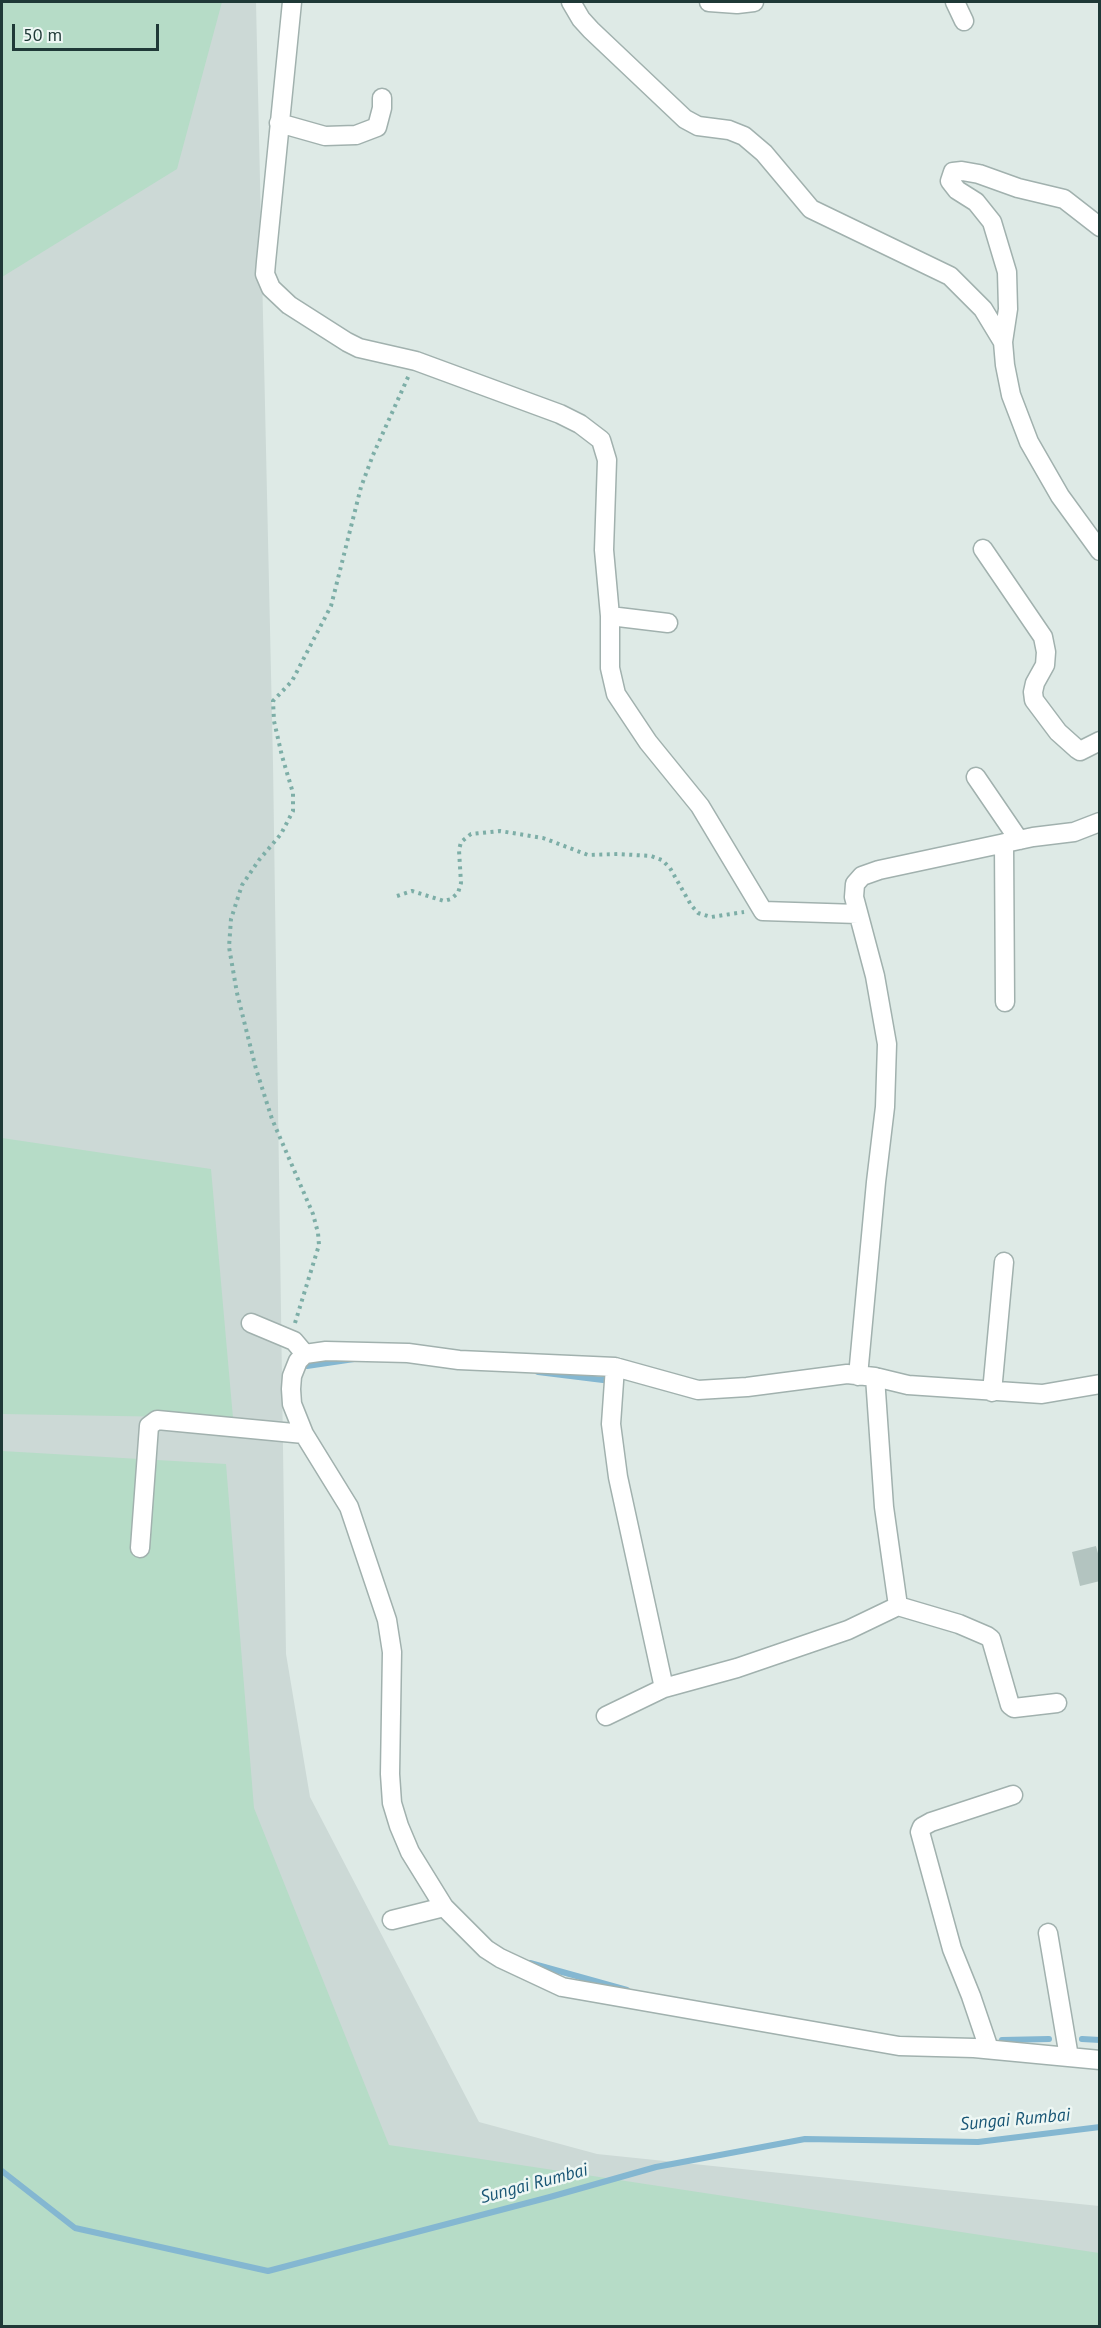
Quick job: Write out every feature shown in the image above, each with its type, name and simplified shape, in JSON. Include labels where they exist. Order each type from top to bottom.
[{"type":"street","points":[[292,2],[266,262],[267,281],[278,296],[289,305],[338,338],[359,348],[416,361],[560,414],[580,424],[601,440],[607,459],[604,534],[610,616],[610,668],[616,694],[648,742],[700,806],[763,911],[858,914]]},
{"type":"street","points":[[571,2],[591,30],[690,123],[729,130],[744,136],[764,153],[811,209],[950,276],[983,309],[1003,342]]},
{"type":"street","points":[[709,2],[737,4],[754,2]]},
{"type":"street","points":[[955,2],[964,21]]},
{"type":"street","points":[[279,123],[325,136],[356,135],[377,127],[382,98]]},
{"type":"street","points":[[1100,227],[1064,200],[1018,188],[979,174],[953,172],[950,182],[957,190],[976,202],[992,222],[1007,272],[1008,309],[1003,342],[1011,395],[1029,442],[1060,496],[1100,551]]},
{"type":"street","points":[[983,549],[1043,637],[1046,652],[1045,665],[1033,692],[1034,700],[1058,732],[1080,751],[1100,741]]},
{"type":"street","points":[[610,616],[668,622]]},
{"type":"street","points":[[976,777],[1011,842],[1005,1002]]},
{"type":"street","points":[[898,1606],[867,1376],[876,1182],[885,1107],[887,1044],[875,976],[854,897],[855,884],[862,876],[879,870],[1011,842],[1074,832],[1100,822]]},
{"type":"street","points":[[992,1392],[1004,1262]]},
{"type":"street","points":[[251,1323],[299,1347],[326,1351],[408,1353],[471,1361],[615,1367],[698,1390],[747,1387],[847,1374],[908,1385],[1042,1395],[1100,1384]]},
{"type":"street","points":[[299,1347],[291,1389],[292,1404],[304,1434],[349,1507],[387,1620],[392,1652],[390,1774],[392,1803],[410,1852],[444,1906],[474,1938],[500,1958],[562,1987],[899,2046],[989,2049],[1100,2060]]},
{"type":"street","points":[[615,1367],[611,1424],[618,1478],[654,1652],[664,1688]]},
{"type":"street","points":[[140,1548],[149,1426],[157,1420],[304,1434]]},
{"type":"street","points":[[606,1716],[664,1688],[737,1668],[848,1630],[898,1606],[959,1624],[991,1639],[1010,1705],[1014,1708],[1057,1703]]},
{"type":"street","points":[[989,2049],[952,1949],[920,1832],[922,1827],[931,1822],[1013,1795]]},
{"type":"street","points":[[392,1920],[444,1906]]},
{"type":"street","points":[[1048,1933],[1069,2057]]},
{"type":"path","points":[[299,1347],[292,1331],[319,1245],[318,1233],[313,1214],[272,1119],[256,1070],[237,993],[229,947],[231,919],[242,885],[281,834],[293,811],[292,793],[274,721],[273,701],[292,681],[331,606],[361,488],[377,444],[416,361]]},
{"type":"path","points":[[397,896],[412,891],[440,900],[451,900],[458,893],[461,883],[459,850],[461,842],[471,834],[500,831],[551,840],[584,854],[642,854],[662,860],[670,868],[698,913],[711,916],[763,911]]},
{"type":"shaded area","points":[[2,2],[256,2],[273,763],[286,1654],[310,1797],[479,2122],[597,2154],[1099,2206],[1099,2326],[2,2326]]},
{"type":"green space","points":[[2,2],[222,2],[177,169],[2,277]]},
{"type":"green space","points":[[2,1138],[211,1169],[233,1418],[2,1414]]},
{"type":"green space","points":[[2,1451],[226,1464],[254,1808],[389,2145],[1099,2253],[1099,2326],[2,2326]]},
{"type":"building","points":[[1096,1546],[1100,1561],[1100,1581],[1080,1586],[1072,1552]]},
{"type":"waterway","points":[[307,1366],[354,1359]]},
{"type":"waterway","points":[[538,1372],[611,1381]]},
{"type":"waterway","points":[[530,1963],[627,1990]]},
{"type":"waterway","points":[[1002,2040],[1049,2039]]},
{"type":"waterway","points":[[1082,2039],[1100,2040]]},
{"type":"waterway","name":"Sungai Rumbai","points":[[2,2171],[75,2228],[268,2271],[656,2167],[805,2139],[978,2142],[1100,2127]]}]
